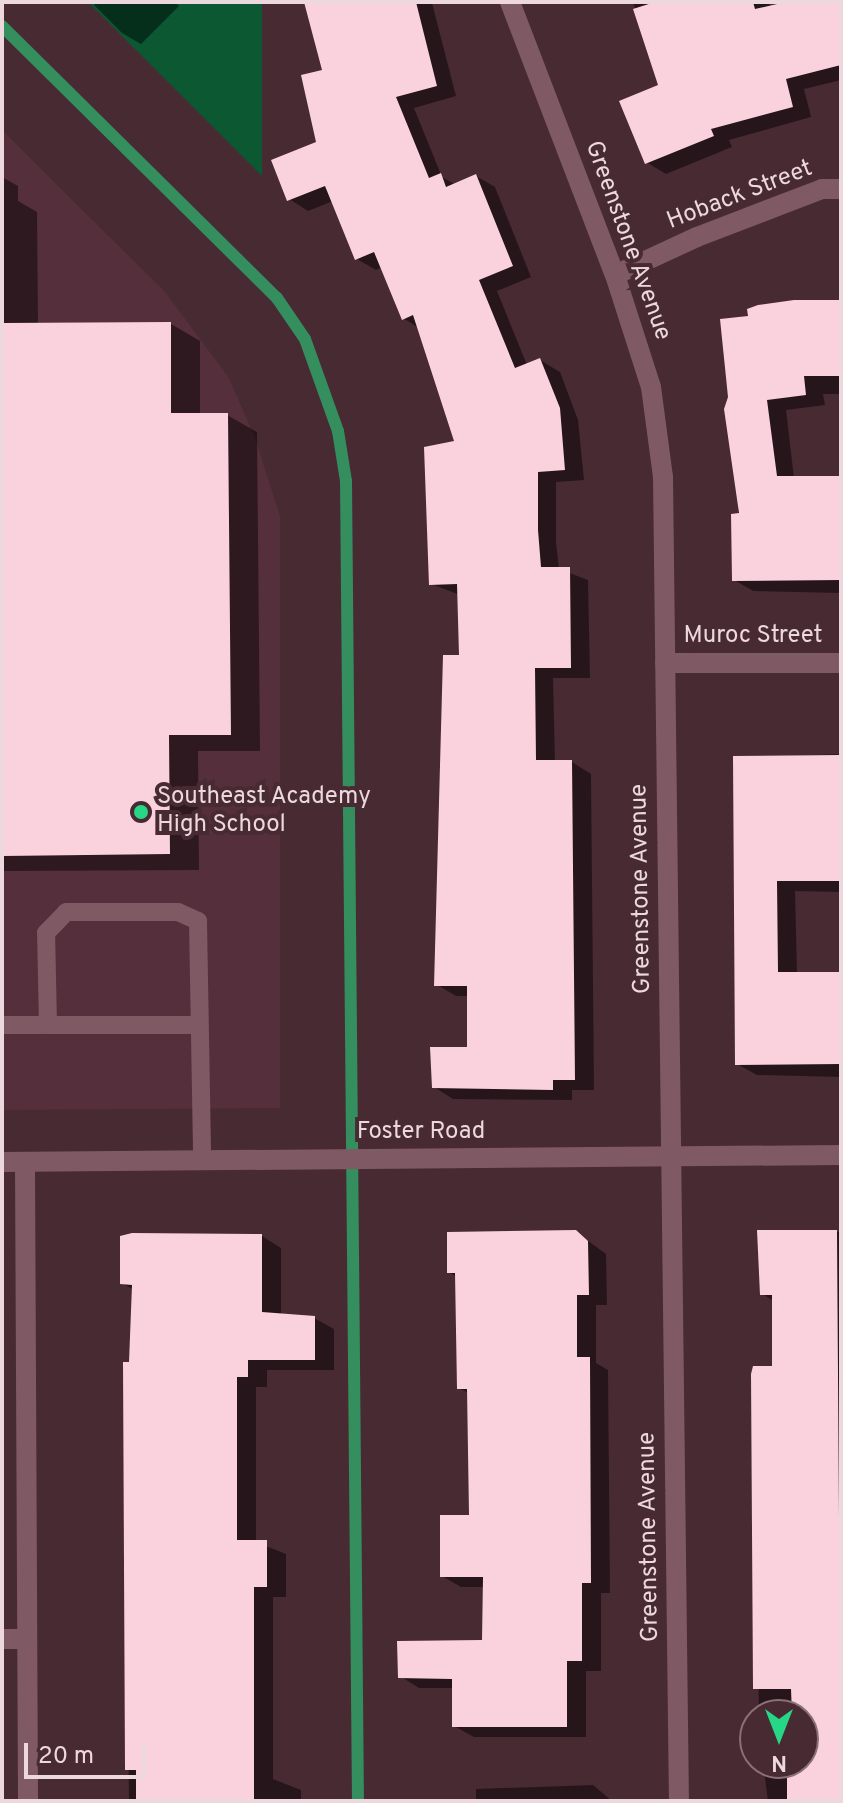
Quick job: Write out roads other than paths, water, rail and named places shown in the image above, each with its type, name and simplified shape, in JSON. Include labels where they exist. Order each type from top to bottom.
[{"type":"street","name":"Greenstone Avenue","points":[[510,2],[615,275],[651,387],[663,477],[679,1801]]},
{"type":"street","name":"Hoback Street","points":[[615,275],[808,195],[841,189]]},
{"type":"street","name":"Muroc Street","points":[[665,663],[841,663]]},
{"type":"street","name":"Foster Road","points":[[2,1162],[841,1155]]},
{"type":"street","points":[[25,1162],[28,1801]]},
{"type":"street","points":[[2,1639],[27,1639]]},
{"type":"lane","points":[[48,1025],[46,933],[66,912],[178,912],[198,921],[202,1160]]},
{"type":"lane","points":[[2,1025],[199,1025]]},
{"type":"waterway","points":[[2,26],[277,298],[305,339],[338,431],[346,481],[358,1801]]},
{"type":"place","name":"Southeast Academy High School","points":[[141,812]]}]
